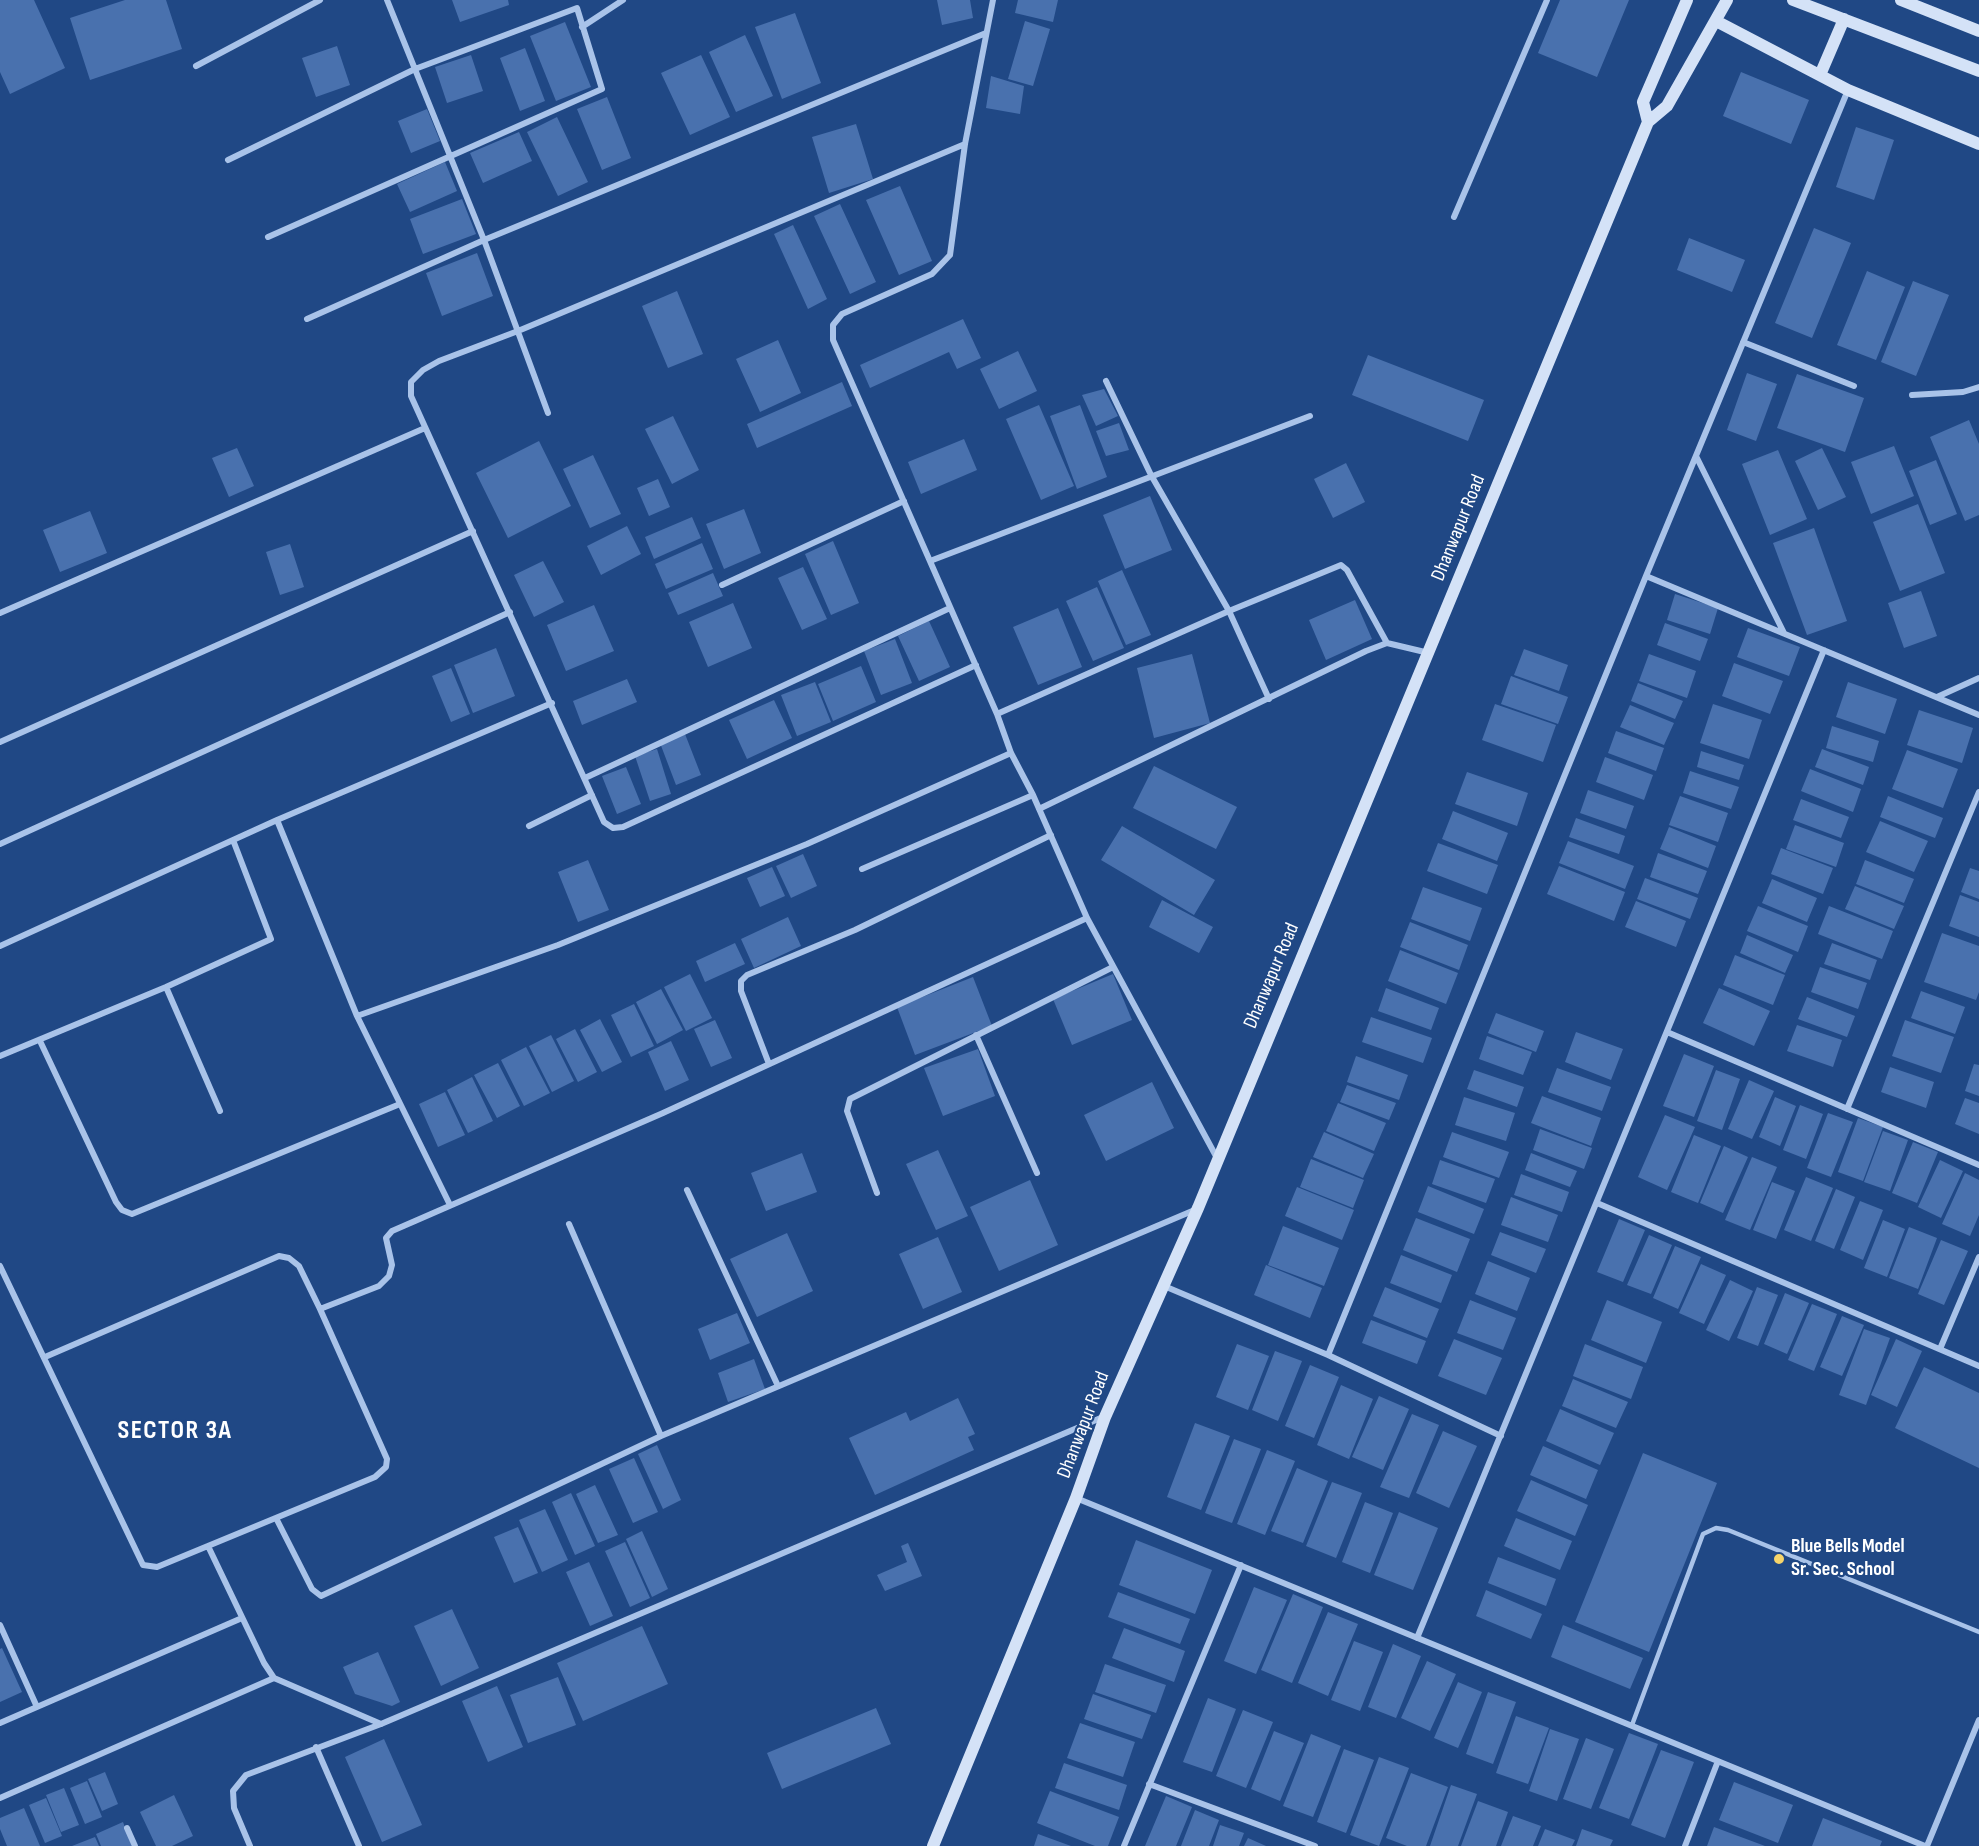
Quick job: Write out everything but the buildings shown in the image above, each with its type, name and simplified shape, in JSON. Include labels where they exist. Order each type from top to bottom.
[{"type":"street","points":[[196,66],[320,0]]},
{"type":"street","points":[[387,0],[484,240],[548,413]]},
{"type":"street","points":[[582,27],[623,0]]},
{"type":"street","points":[[993,0],[965,144],[950,255],[932,274],[842,314],[833,325],[833,340],[976,665],[1011,753],[1040,809],[1087,918],[1217,1158]]},
{"type":"street","points":[[1454,217],[1547,0]]},
{"type":"street","name":"Dhanwapur Road","points":[[1648,122],[1643,102],[1687,0]]},
{"type":"street","name":"Dhanwapur Road","points":[[933,1846],[1076,1498],[1105,1417],[1198,1208],[1648,122],[1667,106],[1727,0]]},
{"type":"street","points":[[1794,0],[1979,71]]},
{"type":"street","points":[[1901,0],[1979,31]]},
{"type":"street","points":[[228,160],[415,69],[577,8],[602,88],[268,237]]},
{"type":"street","points":[[1820,75],[1844,19]]},
{"type":"street","points":[[1716,21],[1848,90],[1979,144]]},
{"type":"street","points":[[307,319],[484,240],[986,33]]},
{"type":"street","points":[[1328,1355],[1646,576],[1848,90]]},
{"type":"street","points":[[965,144],[518,331],[439,361],[423,370],[411,382],[411,396],[604,822],[613,828],[623,827],[976,665]]},
{"type":"street","points":[[1743,342],[1854,386]]},
{"type":"street","points":[[1106,381],[1151,475],[1229,611],[1269,699]]},
{"type":"street","points":[[1912,395],[1963,392],[1979,387]]},
{"type":"street","points":[[930,561],[1310,416]]},
{"type":"street","points":[[0,613],[425,428]]},
{"type":"street","points":[[1696,456],[1784,633]]},
{"type":"street","points":[[722,585],[904,501]]},
{"type":"street","points":[[0,742],[473,531]]},
{"type":"street","points":[[997,714],[1229,611],[1341,565],[1347,570],[1388,643]]},
{"type":"street","points":[[1646,576],[1979,715]]},
{"type":"street","points":[[585,778],[950,608]]},
{"type":"street","points":[[0,844],[510,612]]},
{"type":"street","points":[[1040,809],[1388,643],[1429,653]]},
{"type":"street","points":[[1417,1638],[1824,650]]},
{"type":"street","points":[[1937,697],[1979,678]]},
{"type":"street","points":[[0,946],[277,820],[552,703]]},
{"type":"street","points":[[357,1016],[558,945],[807,844],[1011,753]]},
{"type":"street","points":[[1846,1109],[1979,792]]},
{"type":"street","points":[[529,826],[592,795]]},
{"type":"street","points":[[862,869],[1033,795]]},
{"type":"street","points":[[277,820],[357,1016],[450,1205]]},
{"type":"street","points":[[769,1064],[741,991],[741,981],[747,975],[855,930],[1051,835]]},
{"type":"street","points":[[0,1056],[166,987],[270,939],[233,840]]},
{"type":"street","points":[[320,1309],[380,1286],[389,1276],[392,1265],[386,1238],[392,1231],[769,1064],[1087,918]]},
{"type":"street","points":[[877,1193],[847,1111],[850,1099],[1113,967]]},
{"type":"street","points":[[166,987],[220,1111]]},
{"type":"street","points":[[1667,1032],[1979,1165]]},
{"type":"street","points":[[976,1035],[1037,1173]]},
{"type":"street","points":[[40,1041],[116,1202],[122,1210],[132,1214],[400,1104]]},
{"type":"street","points":[[687,1190],[778,1386]]},
{"type":"street","points":[[1597,1203],[1979,1366]]},
{"type":"street","points":[[276,1518],[312,1589],[321,1596],[661,1436],[1198,1208]]},
{"type":"street","points":[[569,1224],[661,1436]]},
{"type":"street","points":[[0,1266],[143,1565],[158,1567],[375,1477],[386,1467],[387,1459],[320,1309],[299,1266],[289,1258],[279,1256],[45,1357]]},
{"type":"street","points":[[1940,1349],[1979,1257]]},
{"type":"street","points":[[1164,1286],[1328,1355],[1501,1436]]},
{"type":"street","points":[[250,1846],[234,1808],[233,1791],[246,1775],[381,1724],[1105,1417]]},
{"type":"street","points":[[1076,1498],[1926,1846],[1979,1720]]},
{"type":"street","points":[[208,1546],[264,1663],[274,1678],[381,1724]]},
{"type":"street","points":[[1124,1846],[1241,1565]]},
{"type":"street","points":[[0,1723],[242,1618]]},
{"type":"street","points":[[0,1625],[38,1707]]},
{"type":"street","points":[[0,1798],[274,1678]]},
{"type":"street","points":[[316,1748],[359,1846]]},
{"type":"street","points":[[1685,1846],[1718,1761]]},
{"type":"street","points":[[1149,1784],[1315,1846]]},
{"type":"street","points":[[127,1828],[135,1846]]},
{"type":"lane","points":[[1632,1725],[1703,1534],[1716,1528],[1728,1530],[1979,1632]]},
{"type":"place","name":"Blue Bells Model Sr. Sec. School","points":[[1779,1559]]},
{"type":"district","name":"SECTOR 3A","points":[[175,1431]]}]
